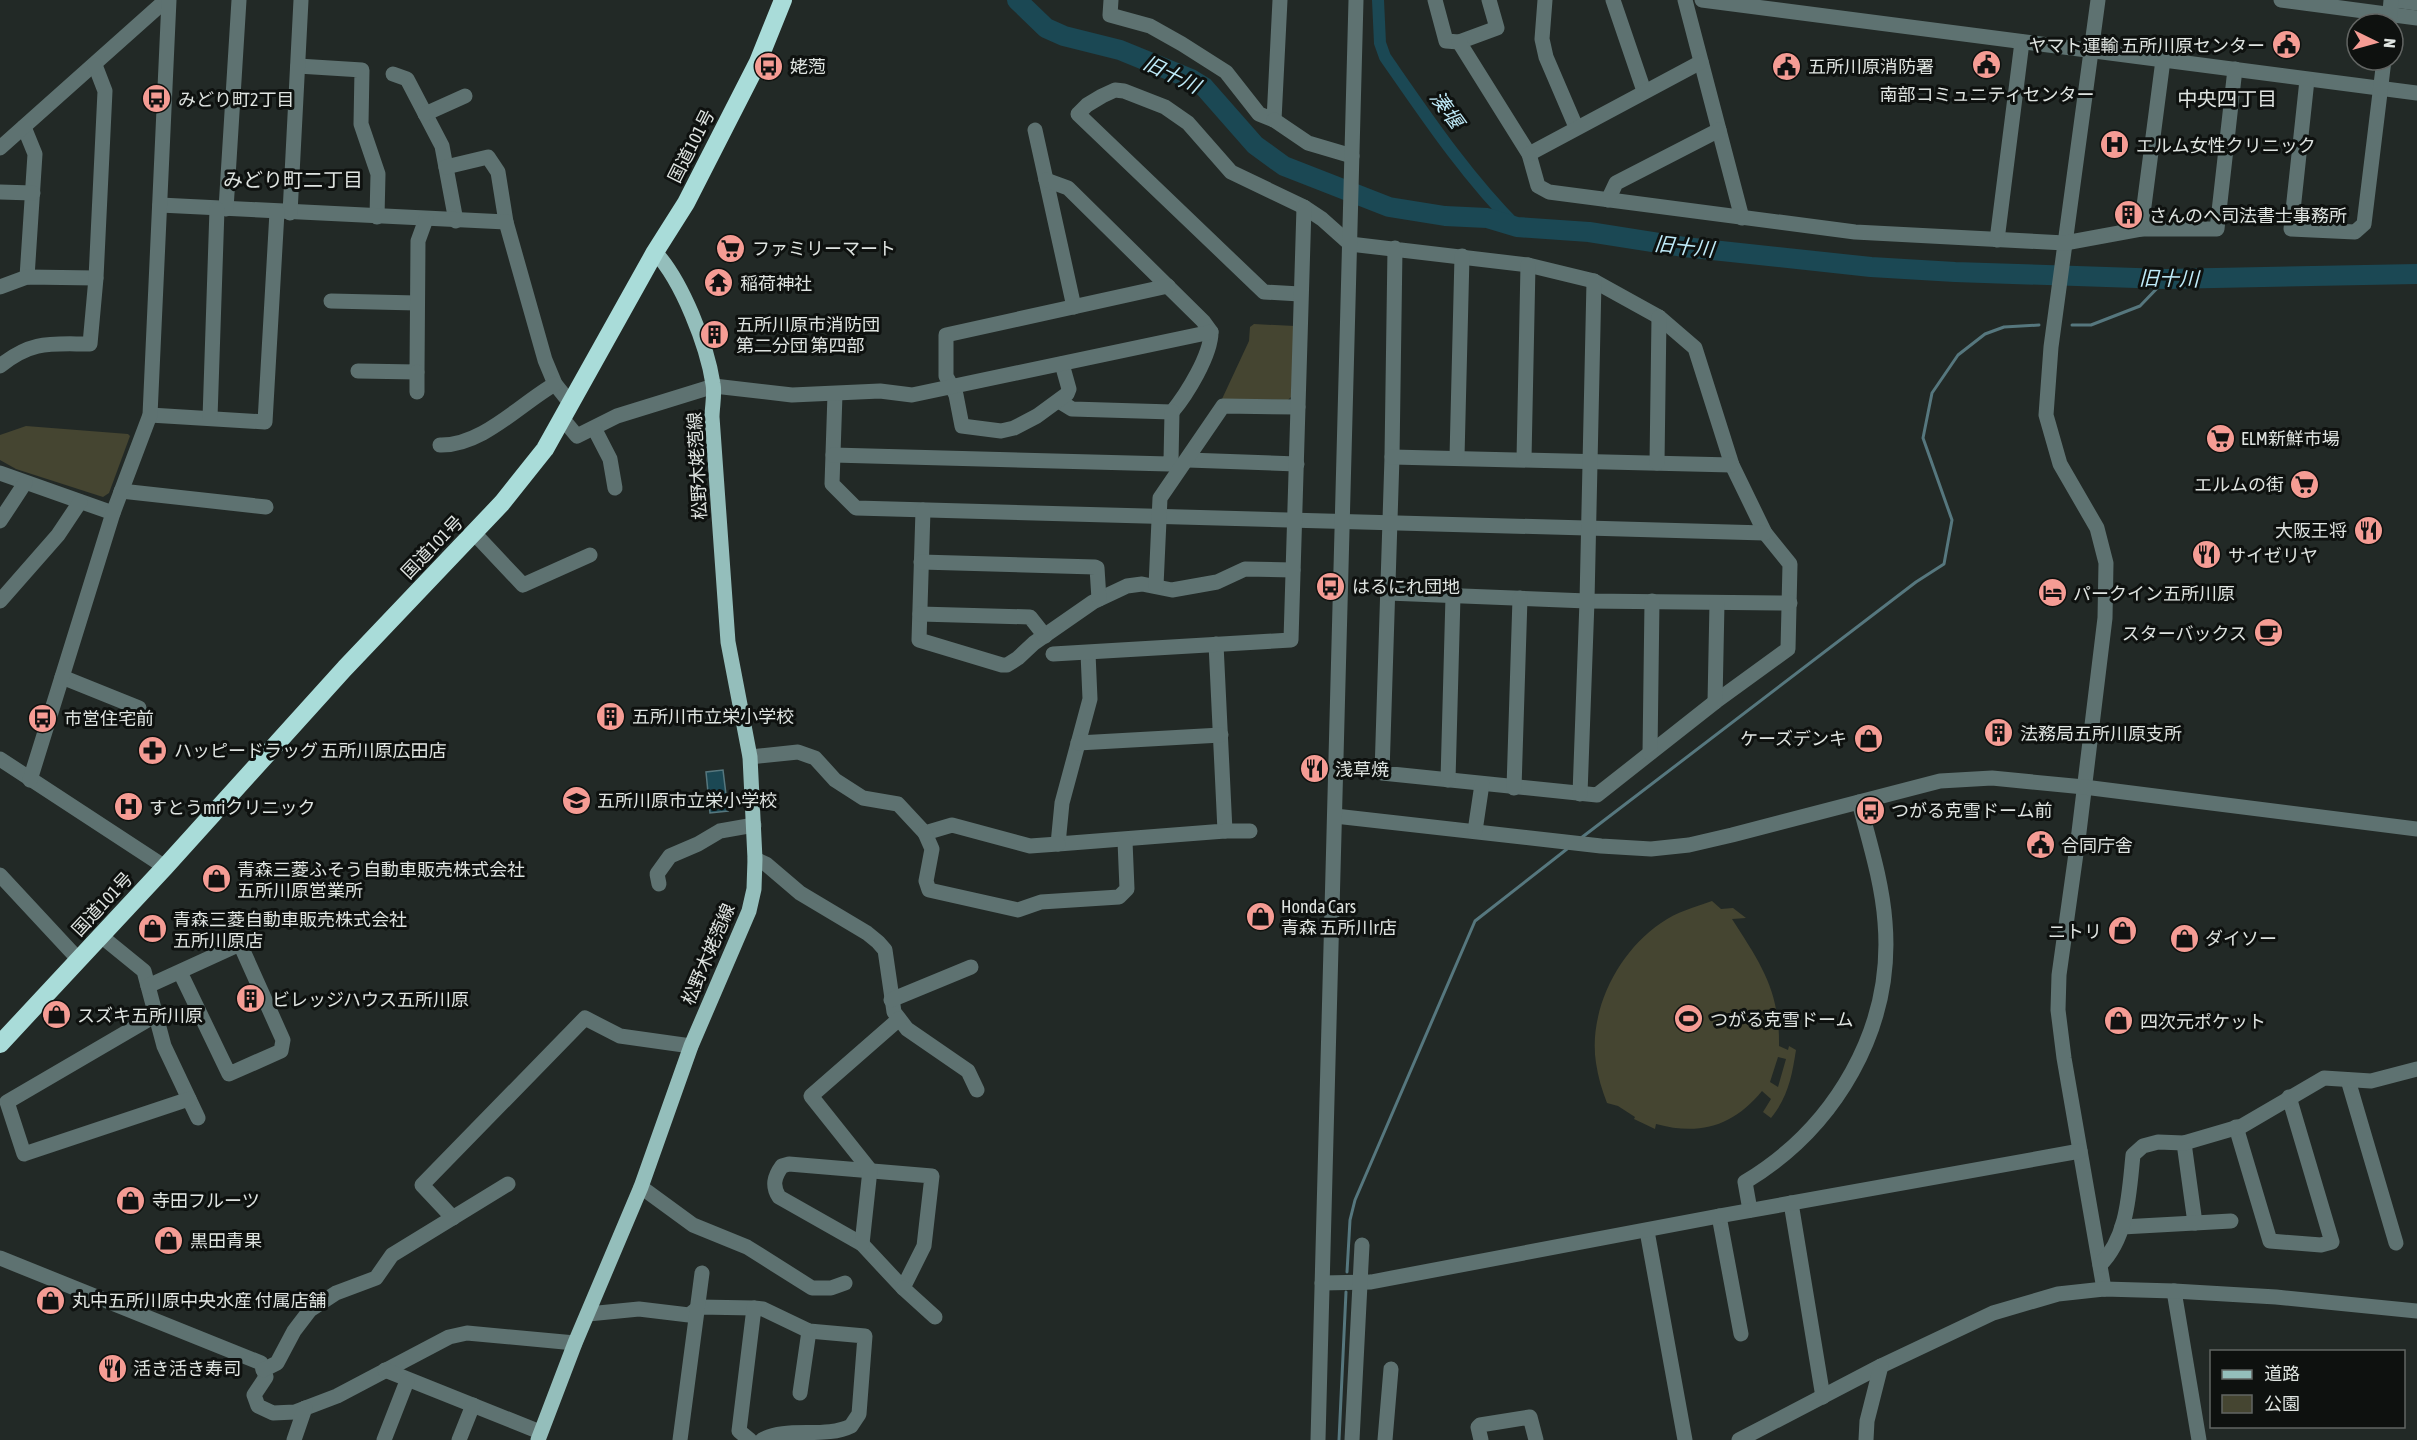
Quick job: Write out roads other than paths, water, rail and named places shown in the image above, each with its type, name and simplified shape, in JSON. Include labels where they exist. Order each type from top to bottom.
[{"type":"highway","name":"国道101号","points":[[0,1044],[165,867],[345,668],[502,503],[544,449],[655,252],[686,203],[758,62],[783,0]]},
{"type":"main road","name":"松野木姥萢線","points":[[539,1436],[575,1343],[641,1187],[691,1046],[749,911],[754,889],[754,825],[750,757],[728,642],[712,417],[714,386],[698,327],[664,262],[655,252]]},
{"type":"street","points":[[0,148],[168,0]]},
{"type":"street","points":[[30,780],[113,513],[150,415],[168,0]]},
{"type":"street","points":[[210,418],[221,209],[239,0]]},
{"type":"street","points":[[150,415],[265,422],[298,66],[301,0]]},
{"type":"street","points":[[1112,0],[1110,15],[1150,26],[1182,44],[1226,72],[1259,114],[1274,120],[1308,143],[1352,162]]},
{"type":"street","points":[[1274,120],[1280,0]]},
{"type":"street","points":[[1318,1440],[1356,0]]},
{"type":"street","points":[[1435,0],[1446,41],[1459,42],[1497,28],[1489,0]]},
{"type":"street","points":[[1545,0],[1542,39],[1546,57],[1576,127]]},
{"type":"street","points":[[1613,0],[1644,91]]},
{"type":"street","points":[[1685,0],[1742,218]]},
{"type":"street","points":[[1702,0],[2417,93]]},
{"type":"street","points":[[2098,0],[2051,347],[2046,415],[2060,464],[2097,528],[2106,563],[2105,618],[2059,975],[2058,1010],[2104,1289]]},
{"type":"street","points":[[2281,0],[2391,10],[2417,18]]},
{"type":"street","points":[[2391,10],[2417,3]]},
{"type":"street","points":[[1459,42],[1529,154],[1538,186],[1549,192],[1855,232],[1997,240],[2064,247],[2141,229],[2217,229],[2235,69]]},
{"type":"street","points":[[1997,240],[2022,42]]},
{"type":"street","points":[[2141,229],[2163,60]]},
{"type":"street","points":[[1529,154],[1701,62]]},
{"type":"street","points":[[0,366],[27,348],[42,344],[90,344],[96,278],[105,91],[94,65]]},
{"type":"street","points":[[298,66],[362,70],[361,124],[378,174],[377,217]]},
{"type":"street","points":[[2307,80],[2291,229],[2355,232],[2364,224],[2383,72]]},
{"type":"street","points":[[393,74],[408,79],[442,146],[456,221]]},
{"type":"street","points":[[1300,294],[1264,292],[1078,114],[1087,105],[1115,90],[1125,91],[1165,107],[1188,123],[1231,172],[1304,207],[1322,219],[1350,244],[1395,248],[1528,265],[1594,280],[1659,317],[1695,348],[1732,465],[1764,532],[1790,564],[1788,649],[1715,702],[1597,795],[1382,773],[1392,457],[1395,248]]},
{"type":"street","points":[[425,114],[465,96]]},
{"type":"street","points":[[24,127],[35,154],[27,277]]},
{"type":"street","points":[[1035,130],[1074,307]]},
{"type":"street","points":[[1608,200],[1616,183],[1719,130]]},
{"type":"street","points":[[446,167],[488,157],[498,172],[506,222],[545,360],[577,436],[616,416],[714,386],[771,394],[880,391],[912,396],[1211,332]]},
{"type":"street","points":[[833,455],[1169,464],[1171,461],[1172,412],[1196,374],[1210,344],[1211,332],[1168,286],[1068,188],[1046,180]]},
{"type":"street","points":[[0,192],[33,193]]},
{"type":"street","points":[[160,206],[506,222]]},
{"type":"street","points":[[1053,654],[1292,640],[1304,207]]},
{"type":"street","points":[[417,392],[418,241],[426,219]]},
{"type":"street","points":[[1457,458],[1462,256]]},
{"type":"street","points":[[1524,459],[1528,265]]},
{"type":"street","points":[[0,288],[27,277],[96,278]]},
{"type":"street","points":[[1580,794],[1594,280]]},
{"type":"street","points":[[1062,364],[1069,389],[1059,401],[1036,416],[1008,430],[962,426],[953,387],[946,376],[946,335],[1168,286]]},
{"type":"street","points":[[331,302],[417,303]]},
{"type":"street","points":[[1657,463],[1659,317]]},
{"type":"street","points":[[358,371],[417,372]]},
{"type":"street","points":[[440,445],[466,442],[518,411],[537,394],[555,384]]},
{"type":"street","points":[[835,394],[832,484],[853,507],[1764,532]]},
{"type":"street","points":[[1059,401],[1072,408],[1172,412]]},
{"type":"street","points":[[1156,586],[1160,498],[1223,406],[1298,407]]},
{"type":"street","points":[[594,428],[610,459],[615,488]]},
{"type":"street","points":[[1392,457],[1732,465]]},
{"type":"street","points":[[1188,460],[1297,464]]},
{"type":"street","points":[[0,473],[113,513]]},
{"type":"street","points":[[0,521],[25,483]]},
{"type":"street","points":[[122,491],[266,507]]},
{"type":"street","points":[[0,601],[58,535],[80,502]]},
{"type":"street","points":[[923,510],[919,640],[1007,665],[1099,599],[1127,586],[1142,584],[1172,590],[1205,585],[1245,568],[1293,570]]},
{"type":"street","points":[[474,533],[523,585],[590,555]]},
{"type":"street","points":[[921,562],[1095,567],[1097,568],[1099,599]]},
{"type":"street","points":[[1388,593],[1587,601],[1790,603]]},
{"type":"street","points":[[1448,780],[1453,596]]},
{"type":"street","points":[[1514,788],[1520,598]]},
{"type":"street","points":[[1650,753],[1652,601]]},
{"type":"street","points":[[1715,702],[1717,603]]},
{"type":"street","points":[[920,614],[1030,617],[1045,636]]},
{"type":"street","points":[[1216,644],[1225,831]]},
{"type":"street","points":[[1058,844],[1062,802],[1090,699],[1088,653]]},
{"type":"street","points":[[62,677],[139,708]]},
{"type":"street","points":[[1078,742],[1221,735]]},
{"type":"street","points":[[750,757],[798,752],[815,758],[835,780],[863,798],[898,804],[925,833],[932,853],[926,881],[929,890],[1018,910],[1041,902],[1119,897],[1127,889],[1125,841]]},
{"type":"street","points":[[0,759],[165,867]]},
{"type":"street","points":[[1335,816],[1601,846],[1651,849],[1689,845],[1940,781],[1982,778],[2084,787],[2417,829]]},
{"type":"street","points":[[1475,831],[1482,784]]},
{"type":"street","points":[[1750,1210],[1745,1182],[1774,1164],[1818,1122],[1838,1096],[1856,1065],[1873,1023],[1880,994],[1886,924],[1881,892],[1859,802]]},
{"type":"street","points":[[659,885],[657,874],[670,856],[720,831],[754,825]]},
{"type":"street","points":[[925,833],[951,825],[1030,846],[1250,831]]},
{"type":"street","points":[[755,859],[766,864],[800,893],[878,942],[885,951],[894,1012],[907,1029],[968,1071],[977,1090]]},
{"type":"street","points":[[0,875],[79,960]]},
{"type":"street","points":[[101,936],[144,971],[164,1046],[198,1118]]},
{"type":"street","points":[[148,986],[240,944],[283,1040],[281,1051],[229,1074],[180,972]]},
{"type":"street","points":[[891,1000],[971,967]]},
{"type":"street","points":[[156,1015],[7,1102],[24,1154],[189,1100]]},
{"type":"street","points":[[453,1218],[422,1185],[585,1018],[620,1036],[691,1046]]},
{"type":"street","points":[[862,1244],[870,1170],[811,1096],[899,1019]]},
{"type":"street","points":[[2100,1264],[2111,1254],[2122,1227],[2127,1208],[2133,1155],[2143,1146],[2158,1142],[2184,1143],[2236,1127],[2324,1078],[2371,1081],[2417,1069]]},
{"type":"street","points":[[2348,1080],[2396,1243]]},
{"type":"street","points":[[2236,1127],[2270,1241],[2321,1245],[2332,1242],[2289,1097]]},
{"type":"street","points":[[2184,1143],[2195,1223]]},
{"type":"street","points":[[1322,1283],[1360,1284],[1750,1210],[2080,1151]]},
{"type":"street","points":[[903,1288],[924,1246],[932,1176],[789,1164],[782,1166],[774,1181],[775,1191],[779,1197],[862,1244],[903,1288],[935,1317]]},
{"type":"street","points":[[263,1371],[277,1363],[294,1331],[310,1310],[336,1293],[376,1278],[392,1255],[508,1184]]},
{"type":"street","points":[[641,1187],[693,1225],[747,1247],[812,1288],[831,1288],[844,1283]]},
{"type":"street","points":[[1791,1203],[1823,1397]]},
{"type":"street","points":[[1719,1216],[1740,1334]]},
{"type":"street","points":[[2122,1227],[2231,1221]]},
{"type":"street","points":[[1647,1231],[1685,1440]]},
{"type":"street","points":[[1352,1440],[1362,1245]]},
{"type":"street","points":[[0,1258],[261,1363],[266,1377],[254,1395],[258,1406],[273,1413],[296,1412],[338,1396],[449,1337],[466,1333],[575,1343]]},
{"type":"street","points":[[680,1440],[702,1273]]},
{"type":"street","points":[[1739,1440],[1881,1366],[1993,1313],[2058,1294],[2104,1289],[2174,1291],[2288,1298],[2417,1311]]},
{"type":"street","points":[[2174,1291],[2199,1440]]},
{"type":"street","points":[[588,1314],[639,1310],[689,1315],[699,1307],[754,1308],[763,1309],[809,1331],[865,1336],[859,1414],[849,1427],[806,1437],[774,1435],[762,1440]]},
{"type":"street","points":[[750,1440],[739,1431],[754,1308]]},
{"type":"street","points":[[800,1393],[809,1331]]},
{"type":"street","points":[[1866,1440],[1867,1421],[1881,1366]]},
{"type":"street","points":[[1391,1369],[1385,1440],[1393,1440]]},
{"type":"street","points":[[385,1370],[539,1436]]},
{"type":"street","points":[[384,1440],[407,1381]]},
{"type":"street","points":[[459,1440],[473,1406]]},
{"type":"street","points":[[294,1440],[305,1408]]},
{"type":"street","points":[[1481,1440],[1478,1427],[1480,1425],[1530,1417],[1536,1440]]},
{"type":"water","points":[[723,770],[728,811],[710,813],[706,772]]},
{"type":"waterway","name":"旧十川","points":[[1017,0],[1046,28],[1064,36],[1120,50],[1191,79],[1204,87],[1255,145],[1284,166],[1389,207],[1445,216],[1487,218],[1517,227],[1589,232],[1684,247],[1871,267],[2166,279],[2417,274]]},
{"type":"waterway","name":"湊堰","points":[[1378,0],[1380,43],[1385,57],[1464,166],[1517,227]]},
{"type":"waterway","points":[[2072,325],[2091,325],[2140,306],[2166,279]]},
{"type":"waterway","points":[[1581,838],[1916,582],[1944,564],[1952,520],[1923,438],[1932,393],[1958,355],[1985,334],[2004,327],[2039,325]]},
{"type":"waterway","points":[[1347,1272],[1350,1220],[1355,1200],[1475,921],[1567,849]]},
{"type":"waterway","points":[[1339,1440],[1346,1292]]},
{"type":"place","name":"ヤマト運輸 五所川原センター","points":[[2286,45]]},
{"type":"place","name":"南部コミュニティセンター","points":[[1987,65]]},
{"type":"place","name":"姥萢","points":[[769,66]]},
{"type":"place","name":"五所川原消防署","points":[[1787,66]]},
{"type":"place","name":"みどり町2丁目","points":[[157,99]]},
{"type":"place","name":"エルム女性クリニック","points":[[2115,145]]},
{"type":"place","name":"さんのへ司法書士事務所","points":[[2128,215]]},
{"type":"place","name":"ファミリーマート","points":[[731,248]]},
{"type":"place","name":"稲荷神社","points":[[719,283]]},
{"type":"place","name":"五所川原市消防団 第二分団 第四部","points":[[715,334]]},
{"type":"place","name":"ELM新鮮市場","points":[[2220,438]]},
{"type":"place","name":"エルムの街","points":[[2305,484]]},
{"type":"place","name":"大阪王将","points":[[2368,530]]},
{"type":"place","name":"サイゼリヤ","points":[[2207,555]]},
{"type":"place","name":"はるにれ団地","points":[[1331,586]]},
{"type":"place","name":"パークイン五所川原","points":[[2052,593]]},
{"type":"place","name":"スターバックス","points":[[2268,633]]},
{"type":"place","name":"五所川市立栄小学校","points":[[611,716]]},
{"type":"place","name":"市営住宅前","points":[[43,718]]},
{"type":"place","name":"法務局五所川原支所","points":[[1999,733]]},
{"type":"place","name":"ケーズデンキ","points":[[1868,738]]},
{"type":"place","name":"ハッピードラッグ 五所川原広田店","points":[[153,750]]},
{"type":"place","name":"浅草焼","points":[[1314,769]]},
{"type":"place","name":"五所川原市立栄小学校","points":[[576,800]]},
{"type":"place","name":"すとうmriクリニック","points":[[128,807]]},
{"type":"place","name":"つがる克雪ドーム前","points":[[1870,810]]},
{"type":"place","name":"合同庁舎","points":[[2040,845]]},
{"type":"place","name":"青森三菱ふそう自動車販売株式会社 五所川原営業所","points":[[216,879]]},
{"type":"place","name":"Honda Cars 青森 五所川r店","points":[[1260,916]]},
{"type":"place","name":"青森三菱自動車販売株式会社 五所川原店","points":[[152,929]]},
{"type":"place","name":"ニトリ","points":[[2123,931]]},
{"type":"place","name":"ダイソー","points":[[2184,938]]},
{"type":"place","name":"ビレッジハウス五所川原","points":[[251,999]]},
{"type":"place","name":"スズキ五所川原","points":[[56,1015]]},
{"type":"place","name":"つがる克雪ドーム","points":[[1689,1019]]},
{"type":"place","name":"四次元ポケット","points":[[2119,1021]]},
{"type":"place","name":"寺田フルーツ","points":[[131,1200]]},
{"type":"place","name":"黒田青果","points":[[169,1240]]},
{"type":"place","name":"丸中五所川原中央水産 付属店舗","points":[[51,1300]]},
{"type":"place","name":"活き活き寿司","points":[[112,1368]]},
{"type":"district","name":"中央四丁目","points":[[2227,98]]},
{"type":"district","name":"みどり町二丁目","points":[[293,179]]}]
